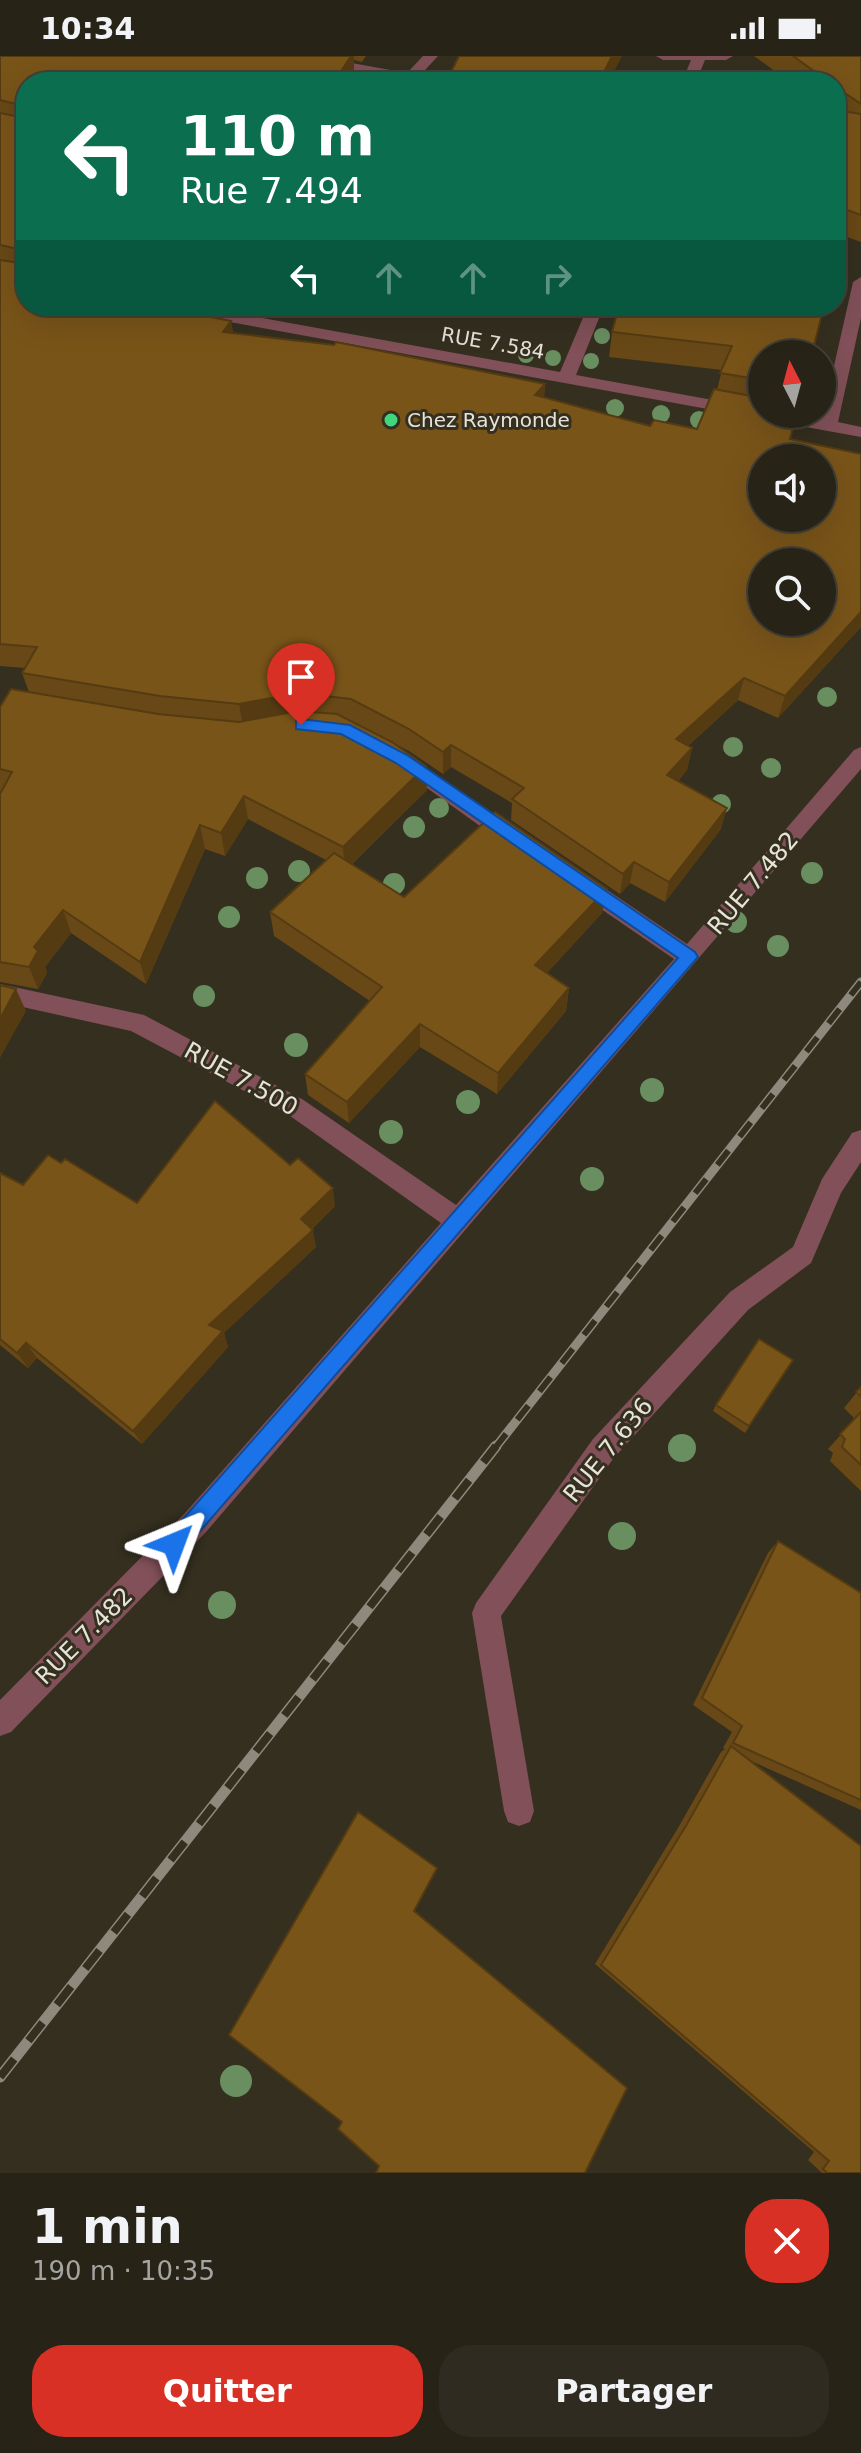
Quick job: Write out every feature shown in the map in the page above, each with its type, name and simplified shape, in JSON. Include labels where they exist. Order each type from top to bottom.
[{"type":"street","points":[[290,56],[369,72]]},
{"type":"street","points":[[416,72],[431,56]]},
{"type":"street","points":[[663,56],[726,56]]},
{"type":"street","points":[[693,72],[699,58]]},
{"type":"street","points":[[836,394],[861,282]]},
{"type":"street","name":"RUE 7.584","points":[[267,316],[566,378],[748,411]]},
{"type":"street","points":[[566,378],[592,316]]},
{"type":"street","name":"RUE 7.584","points":[[836,427],[861,432]]},
{"type":"street","points":[[378,747],[401,759],[531,850]]},
{"type":"street","name":"RUE 7.482","points":[[0,1721],[196,1522],[861,755]]},
{"type":"street","points":[[568,875],[689,957]]},
{"type":"street","name":"RUE 7.500","points":[[0,993],[136,1022],[294,1106],[457,1220]]},
{"type":"street","name":"RUE 7.636","points":[[519,1811],[486,1613],[603,1449],[739,1301],[802,1255],[831,1187],[861,1141]]},
{"type":"building","points":[[0,56],[351,56],[341,72],[16,72],[16,104],[0,100]]},
{"type":"building","points":[[459,56],[612,56],[604,72],[451,72]]},
{"type":"building","points":[[793,56],[861,56],[861,104],[846,94],[846,72],[815,72]]},
{"type":"building","points":[[846,112],[861,114],[861,215],[846,210]]},
{"type":"building","points":[[0,113],[16,116],[16,248],[0,245]]},
{"type":"building","points":[[0,260],[16,262],[16,316],[206,316],[231,321],[223,332],[334,345],[336,342],[545,384],[535,395],[650,426],[654,420],[697,429],[714,389],[748,395],[748,428],[793,428],[790,439],[814,444],[748,444],[748,532],[836,532],[836,449],[861,454],[861,612],[785,696],[744,678],[676,739],[692,748],[667,775],[727,808],[669,882],[634,862],[623,874],[512,799],[524,788],[451,745],[443,752],[409,729],[351,699],[299,693],[239,704],[160,696],[22,673],[37,647],[0,644]]},
{"type":"building","points":[[616,316],[822,316],[816,340],[748,340],[748,378],[720,373],[732,346],[612,332]]},
{"type":"building","points":[[11,689],[158,714],[239,722],[298,711],[337,714],[392,742],[426,766],[343,847],[244,796],[221,833],[200,825],[140,962],[63,910],[34,947],[38,951],[29,967],[0,962],[0,794],[12,772],[0,769],[0,707]]},
{"type":"building","points":[[495,812],[607,889],[535,965],[569,988],[498,1073],[420,1024],[347,1102],[305,1074],[382,987],[270,912],[334,853],[404,897]]},
{"type":"building","points":[[0,985],[16,989],[0,1019]]},
{"type":"building","points":[[215,1101],[290,1165],[298,1158],[333,1188],[301,1219],[313,1230],[209,1325],[223,1331],[133,1431],[26,1343],[17,1353],[0,1339],[0,1173],[23,1185],[48,1155],[61,1163],[65,1159],[137,1203]]},
{"type":"building","points":[[759,1339],[793,1360],[749,1426],[716,1405]]},
{"type":"building","points":[[861,1412],[861,1465],[842,1447],[845,1439],[840,1434]]},
{"type":"building","points":[[778,1541],[861,1593],[861,1800],[733,1743],[742,1726],[702,1698]]},
{"type":"building","points":[[731,1746],[861,1846],[861,2173],[827,2173],[823,2169],[829,2161],[601,1965]]},
{"type":"building","points":[[358,1812],[437,1868],[414,1911],[627,2088],[585,2173],[376,2173],[379,2166],[338,2129],[342,2122],[229,2035]]},
{"type":"railway","points":[[495,1448],[861,982]]},
{"type":"railway","points":[[0,2077],[496,1446]]},
{"type":"place","name":"Chez Raymonde","points":[[391,420]]},
{"type":"route","points":[[174,1544],[689,957],[401,759],[344,729],[327,725],[301,725]]}]
